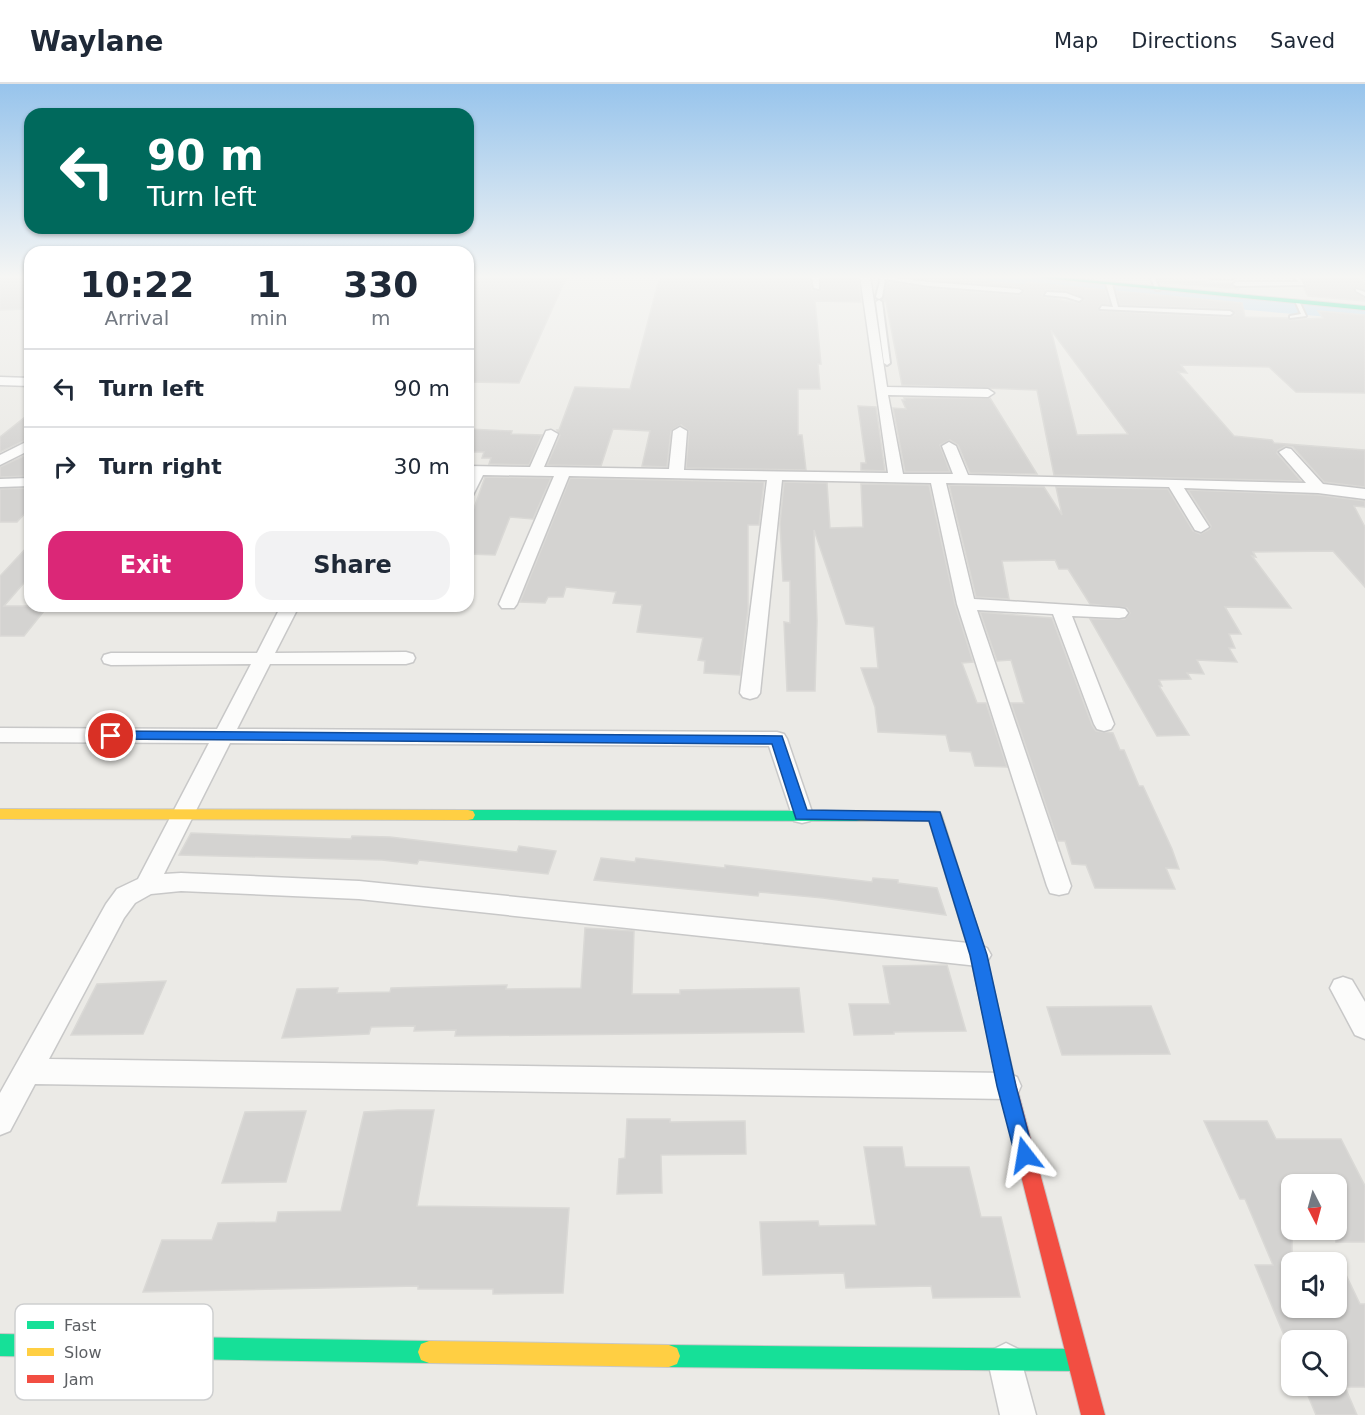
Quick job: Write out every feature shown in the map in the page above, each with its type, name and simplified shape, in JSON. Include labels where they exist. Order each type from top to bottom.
[{"type":"street","points":[[874,338],[896,478]]},
{"type":"street","points":[[0,381],[24,382]]},
{"type":"street","points":[[882,391],[988,393]]},
{"type":"street","points":[[676,474],[680,431]]},
{"type":"street","points":[[535,472],[551,434]]},
{"type":"street","points":[[949,446],[962,479]]},
{"type":"street","points":[[0,461],[24,447]]},
{"type":"street","points":[[1286,452],[1318,488]]},
{"type":"street","points":[[474,470],[1174,483],[1318,488],[1365,494]]},
{"type":"street","points":[[508,604],[563,472]]},
{"type":"street","points":[[750,693],[774,475]]},
{"type":"street","points":[[938,479],[966,604],[1059,886]]},
{"type":"street","points":[[0,483],[24,482]]},
{"type":"street","points":[[1174,483],[1201,527]]},
{"type":"street","points":[[966,604],[1119,613]]},
{"type":"street","points":[[1061,611],[1104,724]]},
{"type":"street","points":[[147,885],[287,612]]},
{"type":"street","points":[[111,659],[406,658]]},
{"type":"street","points":[[0,735],[777,740],[802,816]]},
{"type":"street","points":[[0,814],[935,816],[978,955],[1007,1086],[1093,1415]]},
{"type":"street","points":[[0,1121],[115,910],[126,896],[147,885],[181,882],[359,890],[978,955]]},
{"type":"street","points":[[1343,988],[1365,1027]]},
{"type":"street","points":[[26,1071],[1007,1086]]},
{"type":"street","points":[[0,1345],[15,1345]]},
{"type":"street","points":[[213,1348],[1006,1361],[1078,1360]]},
{"type":"street","points":[[1006,1361],[1018,1415]]},
{"type":"lane","points":[[884,338],[887,363]]},
{"type":"building","points":[[474,338],[539,338],[519,383],[474,382]]},
{"type":"building","points":[[644,338],[819,338],[820,389],[798,389],[798,435],[802,435],[806,470],[686,468],[689,431],[681,425],[671,431],[667,467],[642,466],[650,431],[613,429],[601,466],[547,465],[560,435],[557,430],[559,430],[575,387],[630,389]]},
{"type":"building","points":[[893,338],[1053,338],[1077,435],[1128,434],[1057,338],[1365,338],[1365,393],[1296,392],[1269,367],[1181,365],[1187,373],[1178,372],[1234,436],[1272,440],[1274,443],[1365,450],[1365,487],[1324,482],[1293,447],[1286,446],[1277,453],[1301,481],[1054,475],[1037,390],[902,385]]},
{"type":"building","points":[[904,398],[990,398],[1037,474],[970,473],[958,445],[950,440],[940,445],[950,472],[905,472],[893,408],[906,409],[902,400],[905,400]]},
{"type":"building","points":[[858,406],[876,407],[885,471],[861,470],[861,463],[866,463]]},
{"type":"building","points":[[24,418],[24,441],[0,452],[0,437]]},
{"type":"building","points":[[474,429],[542,435],[529,465],[489,464],[491,458],[482,458],[484,452],[474,452]]},
{"type":"building","points":[[24,456],[24,476],[0,477],[0,467]]},
{"type":"building","points":[[485,477],[551,478],[533,519],[510,517],[495,555],[474,554],[474,508]]},
{"type":"building","points":[[570,478],[764,482],[759,525],[748,525],[748,609],[740,675],[704,673],[705,661],[698,660],[703,638],[637,632],[642,605],[613,603],[616,592],[566,587],[563,597],[548,597],[545,603],[520,602]]},
{"type":"building","points":[[784,482],[827,483],[830,528],[863,527],[861,484],[929,485],[955,604],[973,662],[962,663],[977,703],[986,703],[1007,767],[975,766],[971,752],[950,751],[946,735],[878,732],[875,707],[861,668],[878,668],[874,627],[846,624],[814,530],[817,621],[815,691],[787,691],[784,622],[790,623],[790,581],[783,581],[780,524]]},
{"type":"building","points":[[949,485],[1044,487],[1062,515],[1056,487],[1168,489],[1193,531],[1200,534],[1210,529],[1211,526],[1188,490],[1318,495],[1365,501],[1365,507],[1354,506],[1365,527],[1365,587],[1333,551],[1253,552],[1256,557],[1252,556],[1291,608],[1225,607],[1241,634],[1229,634],[1235,648],[1229,648],[1237,662],[1197,660],[1204,674],[1187,673],[1191,679],[1159,680],[1162,686],[1159,686],[1189,735],[1157,736],[1090,619],[1125,619],[1130,613],[1127,608],[1090,604],[1068,569],[1059,569],[1055,560],[1002,561],[1009,599],[976,597]]},
{"type":"building","points":[[24,488],[24,514],[17,522],[0,522],[0,489]]},
{"type":"building","points":[[24,550],[24,583],[4,606],[24,606],[24,612],[43,612],[24,636],[0,636],[0,576]]},
{"type":"building","points":[[980,612],[1052,618],[1092,725],[1096,731],[1113,733],[1120,750],[1124,750],[1139,786],[1143,786],[1172,849],[1179,869],[1166,868],[1175,889],[1095,888],[1086,865],[1072,864],[1065,841],[1058,841],[1011,703],[1024,703],[1011,660],[997,661]]},
{"type":"building","points":[[191,833],[351,839],[352,836],[390,837],[517,852],[519,846],[556,851],[548,874],[419,860],[417,864],[382,860],[179,855]]},
{"type":"building","points":[[601,858],[635,862],[636,858],[725,868],[725,865],[872,882],[873,878],[898,880],[898,883],[937,888],[946,915],[823,898],[759,892],[758,896],[594,880]]},
{"type":"building","points":[[585,928],[634,931],[632,994],[680,994],[680,990],[799,988],[804,1032],[455,1036],[456,1030],[414,1031],[415,1026],[371,1027],[369,1034],[282,1038],[297,989],[338,988],[337,993],[390,992],[391,988],[507,985],[506,989],[581,988]]},
{"type":"building","points":[[947,965],[966,1031],[854,1035],[849,1004],[890,1004],[883,966]]},
{"type":"building","points":[[166,981],[143,1034],[71,1035],[97,984]]},
{"type":"building","points":[[1151,1006],[1170,1054],[1062,1055],[1047,1007]]},
{"type":"building","points":[[434,1110],[417,1206],[569,1208],[563,1293],[493,1294],[493,1289],[418,1289],[418,1286],[143,1292],[162,1240],[212,1240],[218,1223],[276,1222],[278,1212],[341,1211],[364,1112]]},
{"type":"building","points":[[306,1111],[286,1182],[222,1183],[245,1112]]},
{"type":"building","points":[[627,1119],[670,1119],[670,1122],[745,1121],[746,1154],[661,1155],[662,1193],[617,1194],[619,1159],[625,1158]]},
{"type":"building","points":[[1204,1121],[1267,1121],[1276,1139],[1341,1139],[1365,1186],[1365,1242],[1336,1242],[1336,1240],[1347,1240],[1347,1174],[1281,1174],[1281,1240],[1292,1240],[1292,1252],[1281,1252],[1281,1318],[1347,1318],[1347,1277],[1360,1304],[1365,1304],[1365,1387],[1347,1387],[1347,1330],[1282,1330],[1255,1265],[1273,1265],[1245,1199],[1240,1199]]},
{"type":"building","points":[[864,1147],[902,1147],[905,1167],[969,1167],[981,1217],[1001,1217],[1020,1297],[933,1298],[931,1286],[846,1288],[844,1273],[763,1275],[760,1222],[818,1221],[819,1226],[876,1225]]},
{"type":"building","points":[[1347,1392],[1357,1415],[1316,1415],[1308,1396],[1347,1396]]},
{"type":"traffic: fast","points":[[468,815],[861,816]]},
{"type":"traffic: fast","points":[[0,1345],[15,1345]]},
{"type":"traffic: fast","points":[[213,1348],[429,1352]]},
{"type":"traffic: fast","points":[[669,1356],[1079,1360]]},
{"type":"traffic: slow","points":[[0,814],[468,815]]},
{"type":"traffic: slow","points":[[861,816],[935,816],[978,955],[1006,1080]]},
{"type":"traffic: slow","points":[[429,1352],[669,1356]]},
{"type":"traffic: jam","points":[[1006,1080],[1093,1415]]},
{"type":"route","points":[[111,736],[777,740],[802,816],[935,816],[978,955],[1025,1155]]}]
